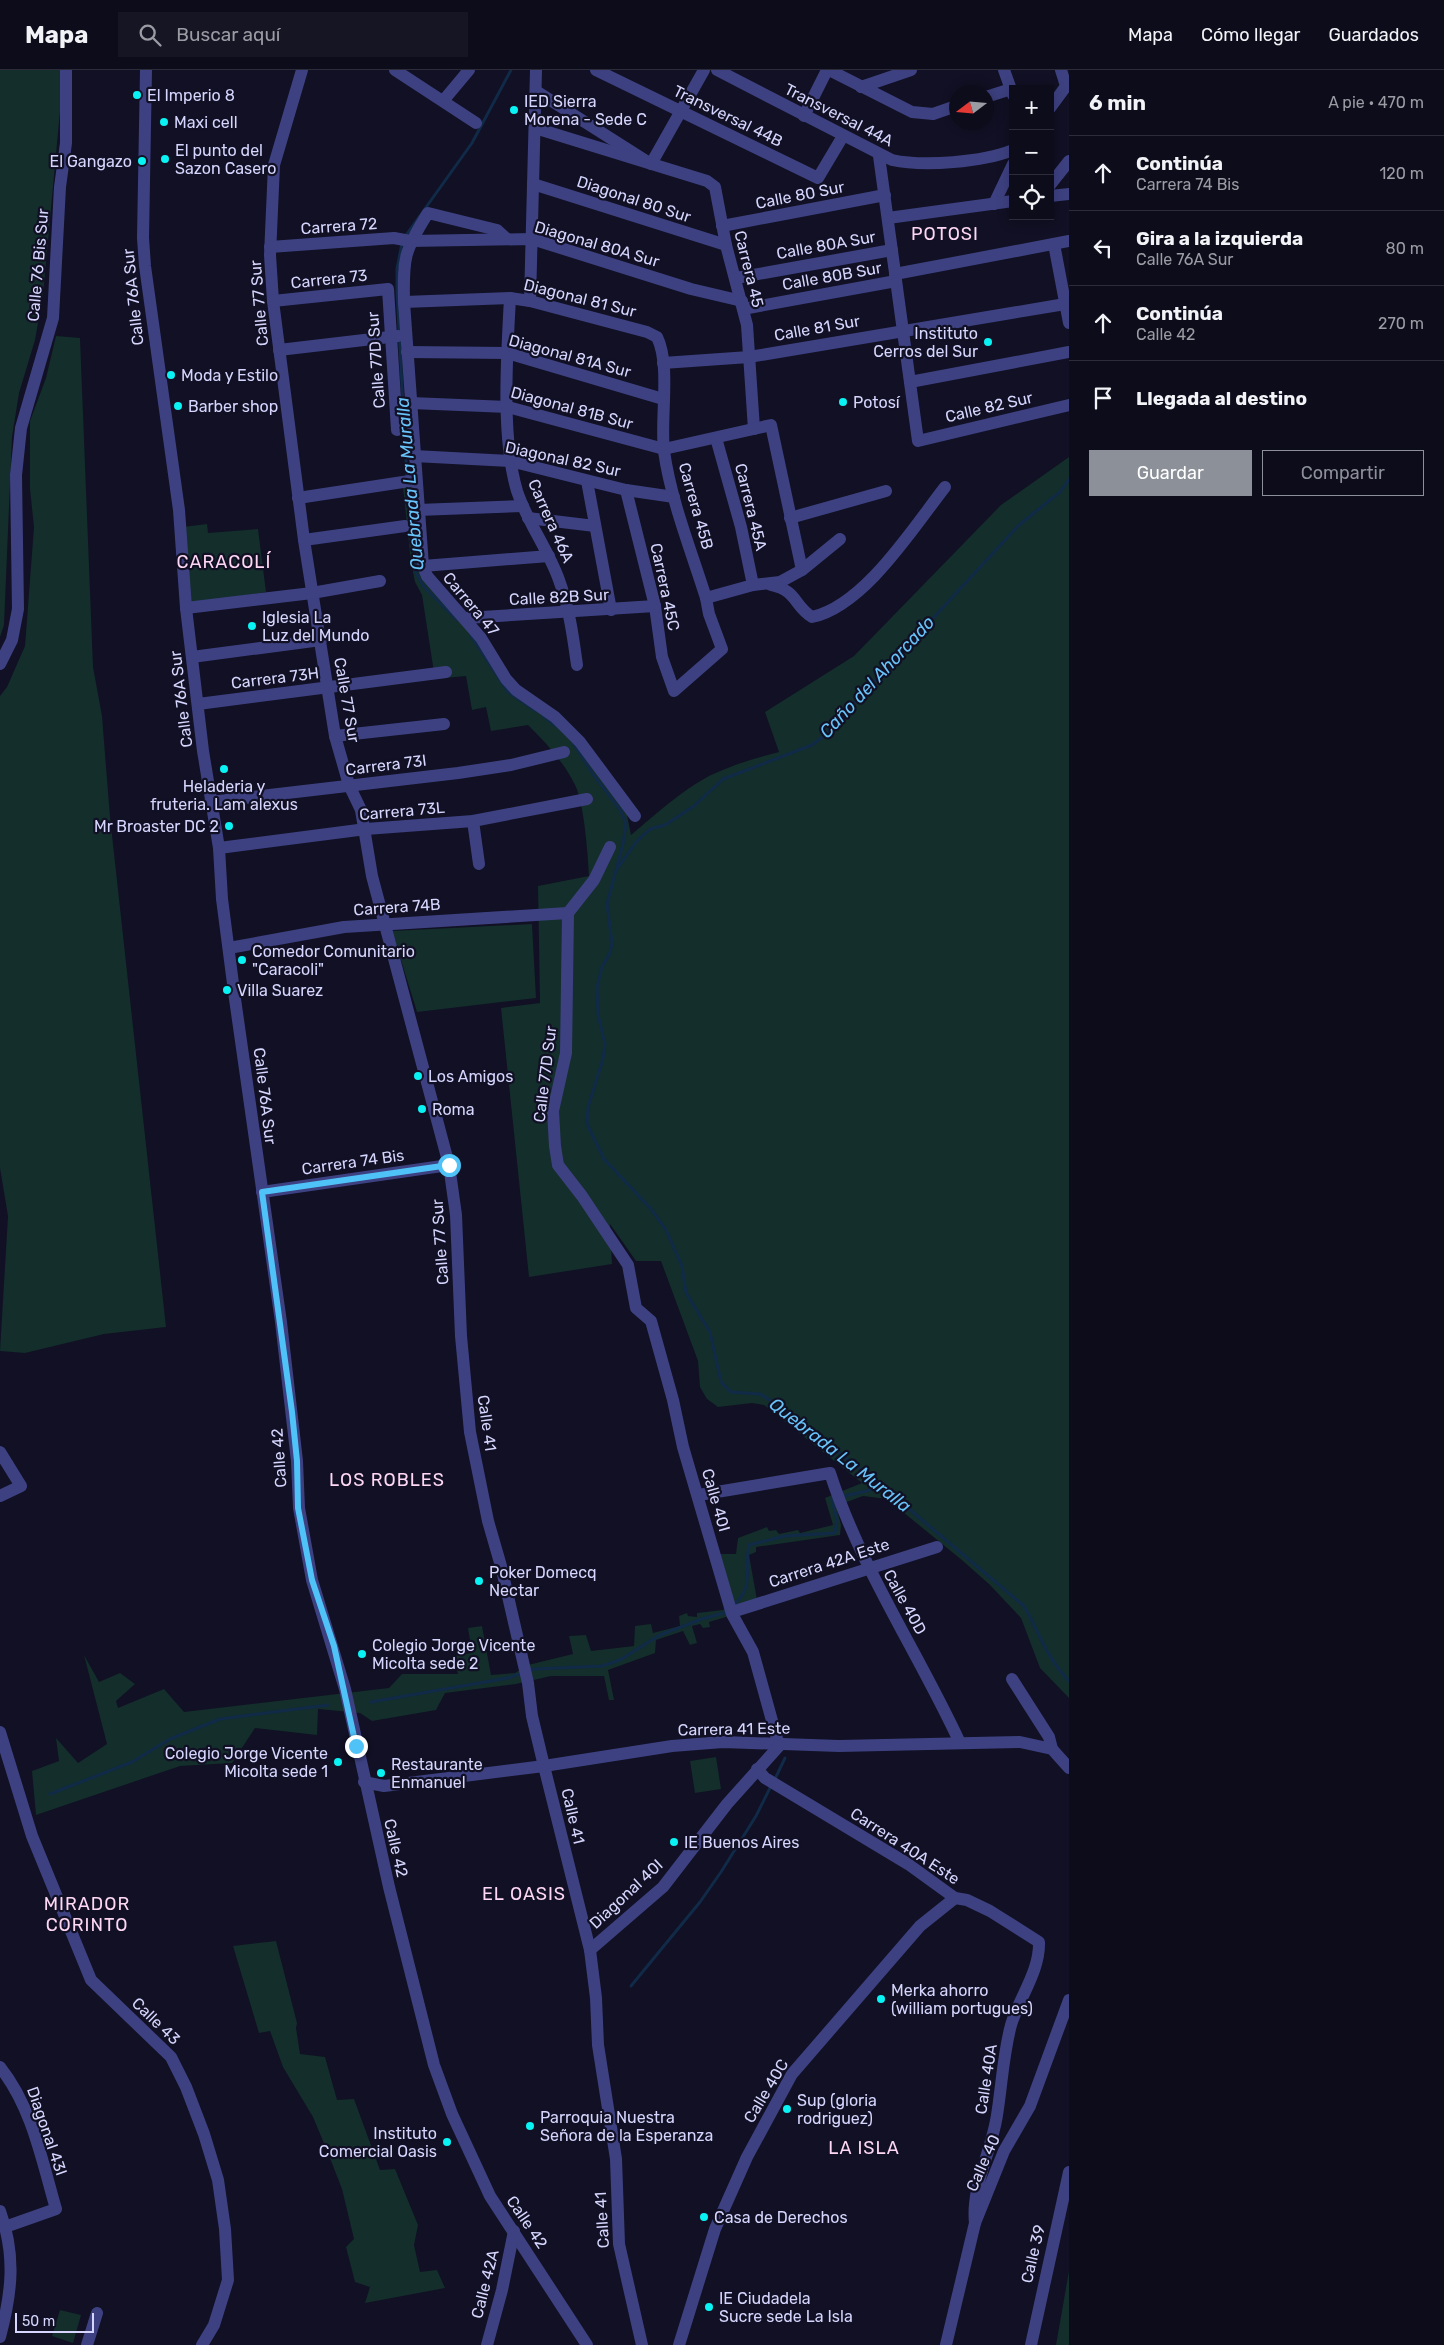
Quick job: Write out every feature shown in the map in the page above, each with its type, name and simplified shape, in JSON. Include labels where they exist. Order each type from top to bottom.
[{"type":"street","name":"Calle 76 Bis Sur","points":[[0,664],[12,640],[18,609],[16,475],[20,430],[53,318],[60,186],[66,143],[66,70]]},
{"type":"street","name":"Calle 76A Sur","points":[[146,70],[144,250],[157,363],[179,510],[186,608],[210,802],[219,848],[222,899],[281,1322]]},
{"type":"street","name":"Calle 77 Sur","points":[[302,70],[274,165],[270,247],[273,301],[298,498],[335,736],[349,785],[361,810],[366,829],[372,876],[449,1165],[456,1215],[460,1297]]},
{"type":"street","points":[[443,101],[469,70]]},
{"type":"street","points":[[530,301],[536,70]]},
{"type":"street","name":"Transversal 44B","points":[[596,70],[818,178],[843,136]]},
{"type":"street","points":[[652,164],[704,70]]},
{"type":"street","name":"Transversal 44A","points":[[717,70],[879,156],[904,163],[925,164],[953,161],[1009,151]]},
{"type":"street","points":[[804,116],[828,70],[912,112],[933,114],[949,108]]},
{"type":"street","points":[[861,87],[888,74],[911,70]]},
{"type":"street","points":[[1004,70],[1009,85]]},
{"type":"street","points":[[1054,103],[1068,84],[1061,70]]},
{"type":"street","points":[[400,71],[476,123]]},
{"type":"street","points":[[536,91],[652,164]]},
{"type":"street","points":[[994,95],[1009,93]]},
{"type":"street","points":[[535,128],[652,164]]},
{"type":"street","points":[[879,156],[910,382],[1069,352]]},
{"type":"street","points":[[1054,180],[1069,161]]},
{"type":"street","name":"Carrera 45","points":[[652,164],[712,183],[717,192],[726,245],[743,305],[754,429]]},
{"type":"street","points":[[994,204],[1009,172]]},
{"type":"street","name":"Diagonal 80 Sur","points":[[533,184],[726,245]]},
{"type":"street","points":[[1054,196],[1069,194]]},
{"type":"street","name":"Calle 80 Sur","points":[[722,226],[885,195]]},
{"type":"street","points":[[888,218],[1009,202]]},
{"type":"street","name":"Carrera 47","points":[[507,239],[496,230],[428,213],[404,240],[404,302],[399,336],[407,352],[411,403],[403,424],[414,456],[410,481],[418,510],[422,566],[432,582],[466,618],[481,638],[506,679],[516,690],[555,716],[580,742],[635,816]]},
{"type":"street","name":"Diagonal 80A Sur","points":[[404,240],[532,239],[743,305]]},
{"type":"street","name":"Carrera 72","points":[[270,247],[404,240]]},
{"type":"street","name":"Calle 80B Sur","points":[[743,305],[896,277],[1069,241]]},
{"type":"street","points":[[1054,244],[1069,323]]},
{"type":"street","name":"Calle 80A Sur","points":[[736,278],[892,250]]},
{"type":"street","name":"Carrera 73","points":[[273,301],[388,289]]},
{"type":"street","name":"Calle 77D Sur","points":[[388,289],[399,336],[403,424]]},
{"type":"street","name":"Diagonal 81 Sur","points":[[404,302],[510,298],[530,301],[647,332],[657,338]]},
{"type":"street","name":"Carrera 46A","points":[[510,298],[507,353],[510,461],[526,512],[559,579],[569,612],[577,665]]},
{"type":"street","name":"Calle 81 Sur","points":[[662,363],[749,357],[1065,304]]},
{"type":"street","points":[[279,350],[399,336]]},
{"type":"street","name":"Carrera 45B","points":[[657,338],[662,363],[664,450],[674,497],[706,598],[708,614],[722,649],[674,691]]},
{"type":"street","name":"Diagonal 81A Sur","points":[[407,352],[507,353],[663,399]]},
{"type":"street","name":"Calle 82 Sur","points":[[910,382],[918,441],[1069,405]]},
{"type":"street","name":"Diagonal 81B Sur","points":[[411,403],[508,407],[664,450]]},
{"type":"street","points":[[664,450],[771,425],[802,570]]},
{"type":"street","name":"Carrera 45A","points":[[716,438],[741,527],[753,585]]},
{"type":"street","name":"Diagonal 82 Sur","points":[[414,456],[510,461],[626,490],[674,497]]},
{"type":"street","points":[[298,498],[410,481]]},
{"type":"street","points":[[587,481],[611,610]]},
{"type":"street","points":[[706,598],[753,585],[771,585],[788,591],[795,597],[804,612],[812,617],[822,615],[858,592],[874,578],[945,487]]},
{"type":"street","name":"Carrera 45C","points":[[626,490],[655,606],[662,657],[674,691]]},
{"type":"street","points":[[790,518],[886,491]]},
{"type":"street","points":[[418,510],[526,512],[596,526]]},
{"type":"street","points":[[304,540],[405,526]]},
{"type":"street","points":[[771,585],[802,570],[840,539]]},
{"type":"street","points":[[422,566],[549,556]]},
{"type":"street","points":[[186,608],[312,592],[380,581]]},
{"type":"street","name":"Calle 82B Sur","points":[[466,618],[655,606]]},
{"type":"street","points":[[192,657],[321,640]]},
{"type":"street","name":"Carrera 73H","points":[[198,704],[446,672]]},
{"type":"street","points":[[335,736],[444,724]]},
{"type":"street","name":"Carrera 73I","points":[[210,802],[502,766],[564,752]]},
{"type":"street","name":"Carrera 73L","points":[[219,848],[366,829],[473,821],[587,799]]},
{"type":"street","points":[[473,821],[479,864]]},
{"type":"street","points":[[568,913],[594,880],[610,847]]},
{"type":"street","name":"Calle 77D Sur","points":[[568,913],[566,1053],[553,1111],[558,1165],[582,1196],[628,1265]]},
{"type":"street","name":"Carrera 74B","points":[[229,948],[344,927],[568,913]]},
{"type":"street","name":"Carrera 74 Bis","points":[[262,1192],[449,1165]]},
{"type":"street","name":"Calle 40I","points":[[628,1265],[636,1308],[651,1321],[674,1400],[684,1446],[730,1606],[753,1652],[779,1746]]},
{"type":"street","name":"Calle 41","points":[[460,1297],[460,1336],[470,1432],[488,1521],[501,1566],[528,1683],[532,1716],[590,1950],[596,1998],[598,2045],[616,2159],[619,2244],[642,2345]]},
{"type":"street","name":"Calle 42","points":[[281,1322],[297,1461],[298,1508],[312,1580],[345,1689],[364,1782],[411,1980],[434,2065],[470,2156],[490,2196],[587,2345]]},
{"type":"street","points":[[0,1452],[21,1486],[0,1496]]},
{"type":"street","name":"Calle 40D","points":[[698,1495],[830,1473],[840,1505],[868,1568],[941,1702],[960,1743]]},
{"type":"street","name":"Carrera 42A Este","points":[[730,1606],[937,1547]]},
{"type":"street","points":[[1012,1679],[1049,1737],[1052,1749],[1069,1768]]},
{"type":"street","name":"Calle 43","points":[[0,1732],[32,1836],[91,1980],[171,2057],[186,2087],[204,2134],[218,2180],[225,2229],[228,2280],[214,2325],[202,2345]]},
{"type":"street","name":"Carrera 41 Este","points":[[364,1782],[384,1786],[544,1766],[672,1746],[723,1742],[779,1746],[1020,1742],[1052,1749]]},
{"type":"street","name":"Diagonal 40I","points":[[590,1950],[663,1887],[761,1774],[779,1746]]},
{"type":"street","name":"Carrera 40A Este","points":[[761,1774],[908,1864],[955,1898],[966,1900],[990,1910],[1039,1942]]},
{"type":"street","name":"Calle 40C","points":[[679,2345],[715,2229],[747,2157],[792,2074],[914,1932],[955,1898]]},
{"type":"street","name":"Calle 40A","points":[[976,2222],[975,2203],[997,2115],[1001,2071],[1007,2042],[1012,2023],[1037,1957],[1039,1942]]},
{"type":"street","name":"Calle 40","points":[[946,2345],[976,2222],[1004,2151],[1030,2106],[1069,2000]]},
{"type":"street","name":"Diagonal 43I","points":[[0,2067],[13,2084],[28,2117],[56,2209],[6,2227]]},
{"type":"street","name":"Calle 39","points":[[1030,2345],[1069,2172]]},
{"type":"street","points":[[0,2211],[6,2227],[12,2272],[0,2337]]},
{"type":"street","name":"Calle 42A","points":[[487,2345],[502,2290],[514,2231]]},
{"type":"street","points":[[87,2345],[97,2313]]},
{"type":"green space","points":[[0,70],[60,70],[60,111],[43,295],[35,340],[19,393],[12,437],[4,625],[0,637]]},
{"type":"green space","points":[[56,336],[80,338],[93,667],[102,716],[110,817],[166,1327],[104,1334],[25,1353],[0,1351],[8,1216],[0,1168],[0,696],[7,687],[25,646],[34,527],[30,489],[30,421],[46,378]]},
{"type":"green space","points":[[1069,457],[1069,1698],[1040,1668],[1021,1618],[990,1585],[887,1499],[863,1496],[836,1506],[841,1525],[840,1535],[756,1547],[756,1552],[749,1555],[757,1600],[733,1607],[726,1617],[709,1622],[710,1627],[703,1628],[700,1624],[692,1626],[697,1643],[690,1645],[683,1631],[656,1640],[655,1653],[608,1670],[614,1700],[609,1700],[604,1676],[551,1676],[516,1684],[445,1693],[436,1710],[372,1721],[360,1713],[318,1709],[317,1735],[255,1728],[232,1763],[180,1766],[36,1815],[32,1771],[59,1761],[56,1738],[78,1763],[107,1744],[84,1655],[99,1682],[120,1673],[135,1684],[116,1701],[118,1708],[164,1689],[184,1712],[389,1688],[402,1674],[458,1674],[454,1656],[472,1653],[468,1628],[482,1626],[491,1675],[515,1673],[528,1665],[573,1654],[569,1636],[586,1635],[591,1651],[634,1646],[635,1626],[651,1624],[653,1633],[680,1626],[679,1616],[687,1613],[688,1616],[697,1617],[697,1613],[723,1610],[732,1602],[719,1554],[736,1554],[738,1538],[767,1527],[769,1531],[776,1530],[779,1534],[798,1530],[800,1533],[833,1525],[825,1498],[862,1483],[764,1405],[752,1403],[718,1407],[707,1399],[700,1387],[698,1361],[661,1261],[636,1261],[610,1224],[612,1264],[529,1277],[501,1008],[540,1003],[538,886],[589,876],[583,816],[578,793],[566,768],[528,725],[491,731],[486,707],[472,710],[466,676],[435,679],[422,595],[415,582],[411,562],[403,487],[412,485],[423,576],[540,710],[573,740],[627,815],[631,835],[659,811],[709,776],[726,768],[779,752],[765,712],[854,656],[1001,505]]},
{"type":"green space","points":[[207,524],[208,533],[258,529],[266,592],[190,604],[183,527]]},
{"type":"green space","points":[[532,924],[536,998],[417,1012],[392,931]]},
{"type":"green space","points":[[716,1757],[721,1789],[695,1793],[690,1761]]},
{"type":"green space","points":[[276,1941],[297,2023],[300,2054],[325,2057],[337,2100],[354,2099],[380,2170],[395,2169],[418,2225],[414,2245],[420,2272],[437,2270],[445,2288],[365,2303],[370,2287],[355,2282],[346,2247],[354,2239],[342,2189],[313,2117],[283,2067],[270,2031],[259,2033],[233,1946]]},
{"type":"green space","points":[[1069,2271],[1069,2345],[1056,2345]]},
{"type":"green space","points":[[60,2310],[81,2315],[73,2343],[52,2336]]},
{"type":"waterway","name":"Quebrada La Muralla","points":[[404,238],[472,143],[511,70]]},
{"type":"waterway","name":"Quebrada La Muralla","points":[[402,243],[397,269],[397,292],[407,479]]},
{"type":"waterway","name":"Caño del Ahorcado","points":[[615,872],[636,842],[650,829],[665,825],[694,806],[723,779],[812,745],[825,735],[1019,525],[1060,492],[1069,479]]},
{"type":"waterway","name":"Quebrada La Muralla","points":[[408,485],[416,573],[424,587],[457,620]]},
{"type":"waterway","name":"Quebrada La Muralla","points":[[471,636],[508,692],[536,711]]},
{"type":"waterway","name":"Quebrada La Muralla","points":[[543,716],[556,726]]},
{"type":"waterway","name":"Quebrada La Muralla","points":[[573,743],[593,774],[621,811],[626,824],[623,844],[607,904],[612,943],[610,953],[602,967],[597,987],[598,1015],[605,1044],[603,1059],[588,1107],[587,1124],[604,1159],[651,1209],[666,1230],[682,1266],[686,1293],[710,1332],[721,1382],[731,1392],[760,1394],[778,1405],[883,1487],[1024,1606],[1049,1654],[1069,1681]]},
{"type":"waterway","points":[[841,1497],[883,1487]]},
{"type":"waterway","points":[[733,1606],[740,1599],[746,1585],[749,1545],[785,1536],[835,1533],[837,1520],[832,1500],[835,1499]]},
{"type":"waterway","points":[[528,1671],[535,1669],[602,1666],[620,1660],[660,1635],[728,1610]]},
{"type":"waterway","points":[[371,1702],[508,1678],[522,1673]]},
{"type":"waterway","points":[[50,1794],[132,1762],[170,1739],[220,1719],[328,1705]]},
{"type":"waterway","points":[[774,1781],[785,1758]]},
{"type":"waterway","points":[[631,1986],[700,1902],[756,1816],[771,1786]]},
{"type":"place","name":"El Imperio 8","points":[[137,95]]},
{"type":"place","name":"IED Sierra Morena - Sede C","points":[[514,110]]},
{"type":"place","name":"Maxi cell","points":[[164,122]]},
{"type":"place","name":"El punto del Sazon Casero","points":[[165,159]]},
{"type":"place","name":"El Gangazo","points":[[142,161]]},
{"type":"place","name":"Instituto Cerros del Sur","points":[[988,342]]},
{"type":"place","name":"Moda y Estilo","points":[[171,375]]},
{"type":"place","name":"Potosí","points":[[843,402]]},
{"type":"place","name":"Barber shop","points":[[178,406]]},
{"type":"place","name":"Iglesia La Luz del Mundo","points":[[252,626]]},
{"type":"place","name":"Heladeria y fruteria. Lam alexus","points":[[224,769]]},
{"type":"place","name":"Mr Broaster DC 2","points":[[229,826]]},
{"type":"place","name":"Comedor Comunitario \"Caracoli\"","points":[[242,960]]},
{"type":"place","name":"Villa Suarez","points":[[227,990]]},
{"type":"place","name":"Los Amigos","points":[[418,1076]]},
{"type":"place","name":"Roma","points":[[422,1109]]},
{"type":"place","name":"Poker Domecq Nectar","points":[[479,1581]]},
{"type":"place","name":"Colegio Jorge Vicente Micolta sede 2","points":[[362,1654]]},
{"type":"place","name":"Colegio Jorge Vicente Micolta sede 1","points":[[338,1762]]},
{"type":"place","name":"Restaurante Enmanuel","points":[[381,1773]]},
{"type":"place","name":"IE Buenos Aires","points":[[674,1842]]},
{"type":"place","name":"Merka ahorro (william portugues)","points":[[881,1999]]},
{"type":"place","name":"Sup (gloria rodriguez)","points":[[787,2109]]},
{"type":"place","name":"Parroquia Nuestra Señora de la Esperanza","points":[[530,2126]]},
{"type":"place","name":"Instituto Comercial Oasis","points":[[447,2142]]},
{"type":"place","name":"Casa de Derechos","points":[[704,2217]]},
{"type":"place","name":"IE Ciudadela Sucre sede La Isla","points":[[709,2307]]},
{"type":"district","name":"POTOSI","points":[[945,234]]},
{"type":"district","name":"CARACOLÍ","points":[[224,562]]},
{"type":"district","name":"LOS ROBLES","points":[[387,1480]]},
{"type":"district","name":"EL OASIS","points":[[524,1894]]},
{"type":"district","name":"MIRADOR CORINTO","points":[[87,1914]]},
{"type":"district","name":"LA ISLA","points":[[864,2148]]},
{"type":"route","points":[[356,1746],[345,1689],[334,1646],[312,1580],[298,1508],[297,1461],[292,1412],[262,1192],[449,1165]]}]
